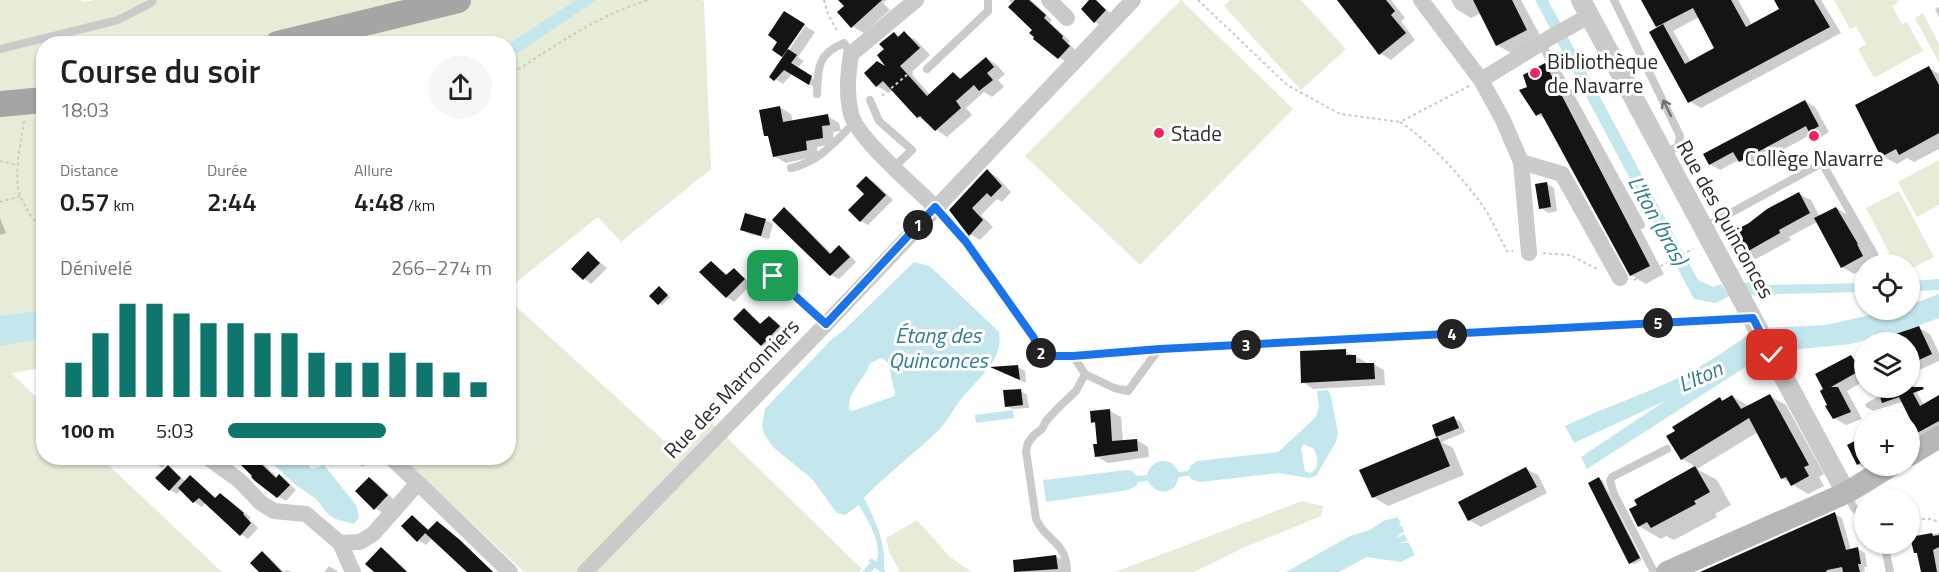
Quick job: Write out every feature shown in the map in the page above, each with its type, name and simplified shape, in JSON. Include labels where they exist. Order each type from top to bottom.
[{"type":"main road","points":[[311,36],[458,0]]},
{"type":"main road","points":[[0,104],[36,100]]},
{"type":"main road","points":[[1920,448],[1939,437]]},
{"type":"main road","points":[[1680,569],[1846,493],[1874,476]]},
{"type":"street","points":[[1048,0],[1067,18]]},
{"type":"street","name":"Rue des Marronniers","points":[[585,572],[826,324],[1133,0]]},
{"type":"street","points":[[1421,0],[1481,80],[1503,120],[1521,162],[1529,253]]},
{"type":"street","points":[[909,1],[847,49],[847,87],[852,117],[870,144],[935,207]]},
{"type":"street","points":[[1481,80],[1570,26],[1586,5]]},
{"type":"street","name":"Rue des Quinconces","points":[[1586,5],[1729,278],[1755,321],[1846,493]]},
{"type":"street","points":[[1521,162],[1562,174],[1620,278]]},
{"type":"street","points":[[218,465],[239,480],[261,503],[274,511],[306,514],[340,543],[353,572]]},
{"type":"street","points":[[399,465],[510,572]]},
{"type":"street","points":[[340,543],[360,542],[374,534],[418,483]]},
{"type":"lane","points":[[53,36],[118,20],[153,0]]},
{"type":"lane","points":[[927,69],[988,11],[987,0]]},
{"type":"lane","points":[[1616,1],[1680,136],[1678,147],[1663,153]]},
{"type":"lane","points":[[0,49],[36,40]]},
{"type":"lane","points":[[1546,40],[1641,225]]},
{"type":"lane","points":[[817,94],[822,57],[834,47],[847,49]]},
{"type":"lane","points":[[870,100],[879,121],[912,150],[894,167]]},
{"type":"lane","points":[[791,168],[819,158],[855,122]]},
{"type":"lane","points":[[1703,229],[1822,163],[1874,254]]},
{"type":"lane","points":[[935,207],[966,242],[1034,338],[1037,351],[1047,356],[1755,321]]},
{"type":"lane","points":[[760,291],[773,276],[826,324]]},
{"type":"lane","points":[[1073,356],[1085,374],[1113,388],[1128,391],[1160,349]]},
{"type":"lane","points":[[1067,572],[1067,558],[1058,544],[1040,528],[1036,519],[1026,452],[1028,443],[1034,435],[1076,391],[1085,374]]},
{"type":"lane","points":[[1654,572],[1614,494],[1610,481],[1612,477],[1667,449]]},
{"type":"lane","points":[[1846,493],[1854,508]]},
{"type":"lane","points":[[1886,554],[1890,572]]},
{"type":"path","points":[[516,71],[588,24],[648,0]]},
{"type":"path","points":[[824,0],[828,14],[847,49]]},
{"type":"path","points":[[1198,0],[1287,85],[1340,114],[1401,122],[1422,139],[1481,203],[1507,251],[1570,255],[1595,267],[1611,280],[1620,278],[1633,281],[1693,249]]},
{"type":"path","points":[[870,100],[883,96],[908,74],[927,69]]},
{"type":"path","points":[[1401,122],[1481,80]]},
{"type":"path","points":[[36,100],[24,122],[18,166],[19,193],[36,223]]},
{"type":"path","points":[[0,161],[15,163],[18,166]]},
{"type":"path","points":[[0,202],[21,196]]},
{"type":"path","points":[[1920,519],[1932,519],[1939,522]]},
{"type":"green space","points":[[0,0],[80,0],[83,2],[95,0],[704,1],[711,169],[621,242],[598,217],[516,282],[516,36],[36,36],[36,369],[11,373],[36,396],[36,465],[108,465],[222,572],[0,572]]},
{"type":"green space","name":"Stade","points":[[1181,0],[1293,109],[1140,265],[1025,156]]},
{"type":"green space","points":[[1230,0],[1301,0],[1346,49],[1301,90],[1224,6]]},
{"type":"green space","points":[[1834,0],[1897,0],[1899,2],[1892,6],[1902,24],[1907,22],[1923,51],[1874,78],[1858,49],[1866,44],[1856,26],[1850,29]]},
{"type":"green space","points":[[1923,13],[1939,44],[1939,63],[1915,18]]},
{"type":"green space","points":[[1939,160],[1939,205],[1917,217],[1898,182]]},
{"type":"green space","points":[[1899,191],[1934,257],[1920,264],[1920,254],[1890,254],[1866,208]]},
{"type":"green space","points":[[516,306],[681,456],[711,422],[862,569],[859,572],[524,572],[409,465],[516,465]]},
{"type":"green space","points":[[1302,501],[1323,506],[1321,516],[1243,548],[1194,572],[1115,572]]},
{"type":"green space","points":[[917,520],[950,557],[972,572],[900,572],[889,552],[886,538]]},
{"type":"water","points":[[576,0],[596,0],[516,54],[516,39]]},
{"type":"water","name":"L'Iton (bras)","points":[[1535,0],[1548,0],[1698,280],[1713,287],[1721,284],[1729,296],[1716,303],[1694,299]]},
{"type":"water","name":"Étang des Quinconces","points":[[914,262],[929,266],[999,332],[1000,342],[993,361],[959,402],[943,426],[864,498],[879,532],[886,572],[880,572],[875,568],[871,572],[862,572],[872,558],[876,562],[878,548],[874,532],[859,505],[845,515],[837,513],[812,479],[773,447],[764,434],[762,425],[765,409],[830,341]],"holes":[[[882,358],[888,363],[894,396],[852,411],[849,409],[851,396],[870,363]]]},
{"type":"water","points":[[1756,277],[1769,285],[1854,283],[1854,292],[1747,295],[1739,283],[1753,282],[1753,278]]},
{"type":"water","points":[[1939,279],[1939,290],[1920,291],[1920,280]]},
{"type":"water","points":[[1939,294],[1939,318],[1901,332],[1854,332],[1854,343],[1851,344],[1781,351],[1763,328],[1826,325],[1854,319],[1920,320],[1920,301]]},
{"type":"water","points":[[36,311],[36,339],[0,346],[0,316]]},
{"type":"water","name":"L'Iton","points":[[1748,333],[1761,357],[1587,469],[1581,457],[1665,401],[1574,443],[1565,426],[1688,373],[1738,342]]},
{"type":"water","points":[[1328,390],[1331,396],[1338,433],[1336,442],[1316,476],[1309,478],[1278,473],[1200,482],[1189,476],[1179,477],[1175,487],[1163,492],[1156,490],[1148,481],[1138,482],[1136,486],[1128,490],[1046,502],[1043,480],[1127,470],[1137,476],[1147,475],[1153,465],[1162,461],[1171,463],[1179,472],[1188,471],[1190,466],[1197,461],[1278,452],[1315,418],[1319,407],[1317,391]],"holes":[[[1304,444],[1314,449],[1317,462],[1310,473],[1305,471],[1301,448]]]},
{"type":"water","points":[[1013,410],[1014,418],[976,423],[975,415]]},
{"type":"water","points":[[274,465],[309,465],[312,469],[324,465],[356,505],[359,517],[354,524],[335,519],[316,499],[293,483]]},
{"type":"water","points":[[1398,517],[1401,524],[1399,526],[1402,526],[1404,531],[1396,538],[1404,534],[1408,541],[1398,543],[1409,543],[1415,555],[1401,562],[1367,557],[1339,572],[1286,572],[1350,536],[1370,530],[1383,521]]},
{"type":"building","points":[[838,0],[882,0],[851,28],[837,12],[844,6]]},
{"type":"building","points":[[1015,0],[1029,0],[1046,15],[1044,18],[1063,36],[1062,38],[1070,46],[1058,59],[1033,39],[1034,37],[1029,33],[1032,30],[1008,7]]},
{"type":"building","points":[[1089,0],[1096,0],[1106,10],[1094,23],[1081,9]]},
{"type":"building","points":[[1337,0],[1386,0],[1395,11],[1391,15],[1406,33],[1379,55]]},
{"type":"building","points":[[1473,0],[1512,0],[1527,30],[1496,46]]},
{"type":"building","points":[[1641,0],[1731,0],[1746,27],[1779,9],[1774,0],[1814,0],[1830,27],[1688,103],[1649,32],[1663,24],[1685,64],[1714,48],[1693,8],[1656,27]]},
{"type":"building","points":[[784,11],[805,24],[782,57],[772,50],[777,42],[768,35]]},
{"type":"building","points":[[904,31],[920,48],[900,66],[927,96],[953,72],[960,79],[986,57],[994,67],[987,73],[993,80],[979,91],[974,85],[956,101],[961,108],[935,131],[920,116],[917,118],[883,81],[876,87],[864,73],[877,61],[885,66],[877,55],[884,49],[879,44],[894,32],[898,37]]},
{"type":"building","points":[[788,49],[797,55],[791,63],[812,76],[809,85],[784,70],[774,81],[769,77]]},
{"type":"building","points":[[1545,63],[1650,266],[1630,276],[1541,113],[1536,116],[1519,90],[1527,87],[1523,75]]},
{"type":"building","points":[[1929,66],[1939,85],[1939,133],[1899,155],[1896,149],[1881,157],[1855,105]]},
{"type":"building","points":[[1805,100],[1819,126],[1809,132],[1806,126],[1739,162],[1733,152],[1709,165],[1703,154]]},
{"type":"building","points":[[780,106],[783,122],[828,114],[830,125],[822,126],[823,138],[806,141],[807,150],[773,157],[768,136],[764,136],[759,110]]},
{"type":"building","points":[[987,169],[1002,186],[991,197],[987,193],[972,208],[983,220],[969,236],[949,210]]},
{"type":"building","points":[[866,176],[886,195],[860,222],[848,210],[864,194],[856,186]]},
{"type":"building","points":[[1547,182],[1551,207],[1539,209],[1535,184]]},
{"type":"building","points":[[1799,192],[1810,213],[1743,254],[1732,232],[1749,223],[1767,209]]},
{"type":"building","points":[[784,207],[830,254],[839,245],[850,257],[830,276],[772,220]]},
{"type":"building","points":[[1836,207],[1862,254],[1854,254],[1854,261],[1841,268],[1814,218]]},
{"type":"building","points":[[745,213],[766,219],[761,236],[740,230]]},
{"type":"building","points":[[588,251],[600,263],[583,280],[571,269]]},
{"type":"building","points":[[711,261],[726,275],[734,268],[745,279],[726,298],[699,272]]},
{"type":"building","points":[[659,286],[668,295],[658,305],[649,296]]},
{"type":"building","points":[[744,308],[760,324],[769,316],[780,326],[761,346],[733,319]]},
{"type":"building","points":[[1919,326],[1932,354],[1920,359],[1920,332],[1901,332]]},
{"type":"building","points":[[1346,349],[1346,355],[1356,355],[1356,363],[1374,363],[1375,379],[1301,383],[1300,351]]},
{"type":"building","points":[[1851,355],[1854,360],[1854,374],[1831,387],[1838,387],[1851,412],[1833,419],[1825,406],[1827,405],[1820,391],[1823,389],[1815,374]]},
{"type":"building","points":[[1018,365],[1020,380],[990,367]]},
{"type":"building","points":[[1021,389],[1023,405],[1005,407],[1003,390]]},
{"type":"building","points":[[1770,394],[1809,465],[1804,467],[1809,476],[1791,486],[1786,477],[1781,479],[1749,418],[1681,460],[1666,436],[1675,431],[1672,427],[1720,397],[1722,401],[1732,395],[1741,409]]},
{"type":"building","points":[[1939,395],[1939,421],[1920,431],[1920,410],[1906,410],[1900,398],[1916,398],[1920,406]]},
{"type":"building","points":[[1880,398],[1896,398],[1882,403]]},
{"type":"building","points":[[1110,409],[1112,441],[1137,439],[1138,451],[1095,457],[1093,444],[1097,444],[1095,422],[1091,423],[1090,411]]},
{"type":"building","points":[[1454,416],[1459,428],[1436,437],[1432,425]]},
{"type":"building","points":[[1438,437],[1450,466],[1372,498],[1359,470]]},
{"type":"building","points":[[1854,441],[1854,459],[1847,445]]},
{"type":"building","points":[[168,465],[181,478],[169,491],[155,478]]},
{"type":"building","points":[[241,465],[262,465],[276,478],[279,474],[290,485],[277,498]]},
{"type":"building","points":[[1695,466],[1710,492],[1694,501],[1696,504],[1651,528],[1647,522],[1638,527],[1629,509],[1637,505],[1634,500]]},
{"type":"building","points":[[1526,467],[1537,487],[1468,521],[1458,502]]},
{"type":"building","points":[[190,475],[215,498],[220,493],[244,513],[251,523],[240,536],[199,498],[193,503],[178,488]]},
{"type":"building","points":[[369,477],[388,495],[374,510],[355,491]]},
{"type":"building","points":[[1599,477],[1640,558],[1629,564],[1588,483]]},
{"type":"building","points":[[1835,512],[1846,550],[1854,548],[1854,554],[1859,554],[1861,564],[1858,564],[1860,572],[1843,572],[1842,567],[1826,572],[1700,572]]},
{"type":"building","points":[[412,515],[428,530],[417,542],[401,526]]},
{"type":"building","points":[[437,521],[493,572],[467,572],[425,533]]},
{"type":"building","points":[[1932,533],[1933,536],[1939,535],[1939,547],[1933,550],[1937,572],[1921,572],[1917,554],[1920,554],[1920,535]]},
{"type":"building","points":[[381,547],[407,572],[374,572],[365,564]]},
{"type":"building","points":[[262,551],[282,572],[259,572],[250,563]]},
{"type":"building","points":[[1056,555],[1058,569],[1014,572],[1013,560]]},
{"type":"place","name":"Bibliothèque de Navarre","points":[[1535,73]]},
{"type":"place","name":"Stade","points":[[1159,133]]},
{"type":"place","name":"Collège Navarre","points":[[1814,136]]},
{"type":"route","points":[[773,276],[826,324],[935,207],[966,242],[1034,338],[1037,351],[1047,356],[1753,318],[1772,355]]}]
